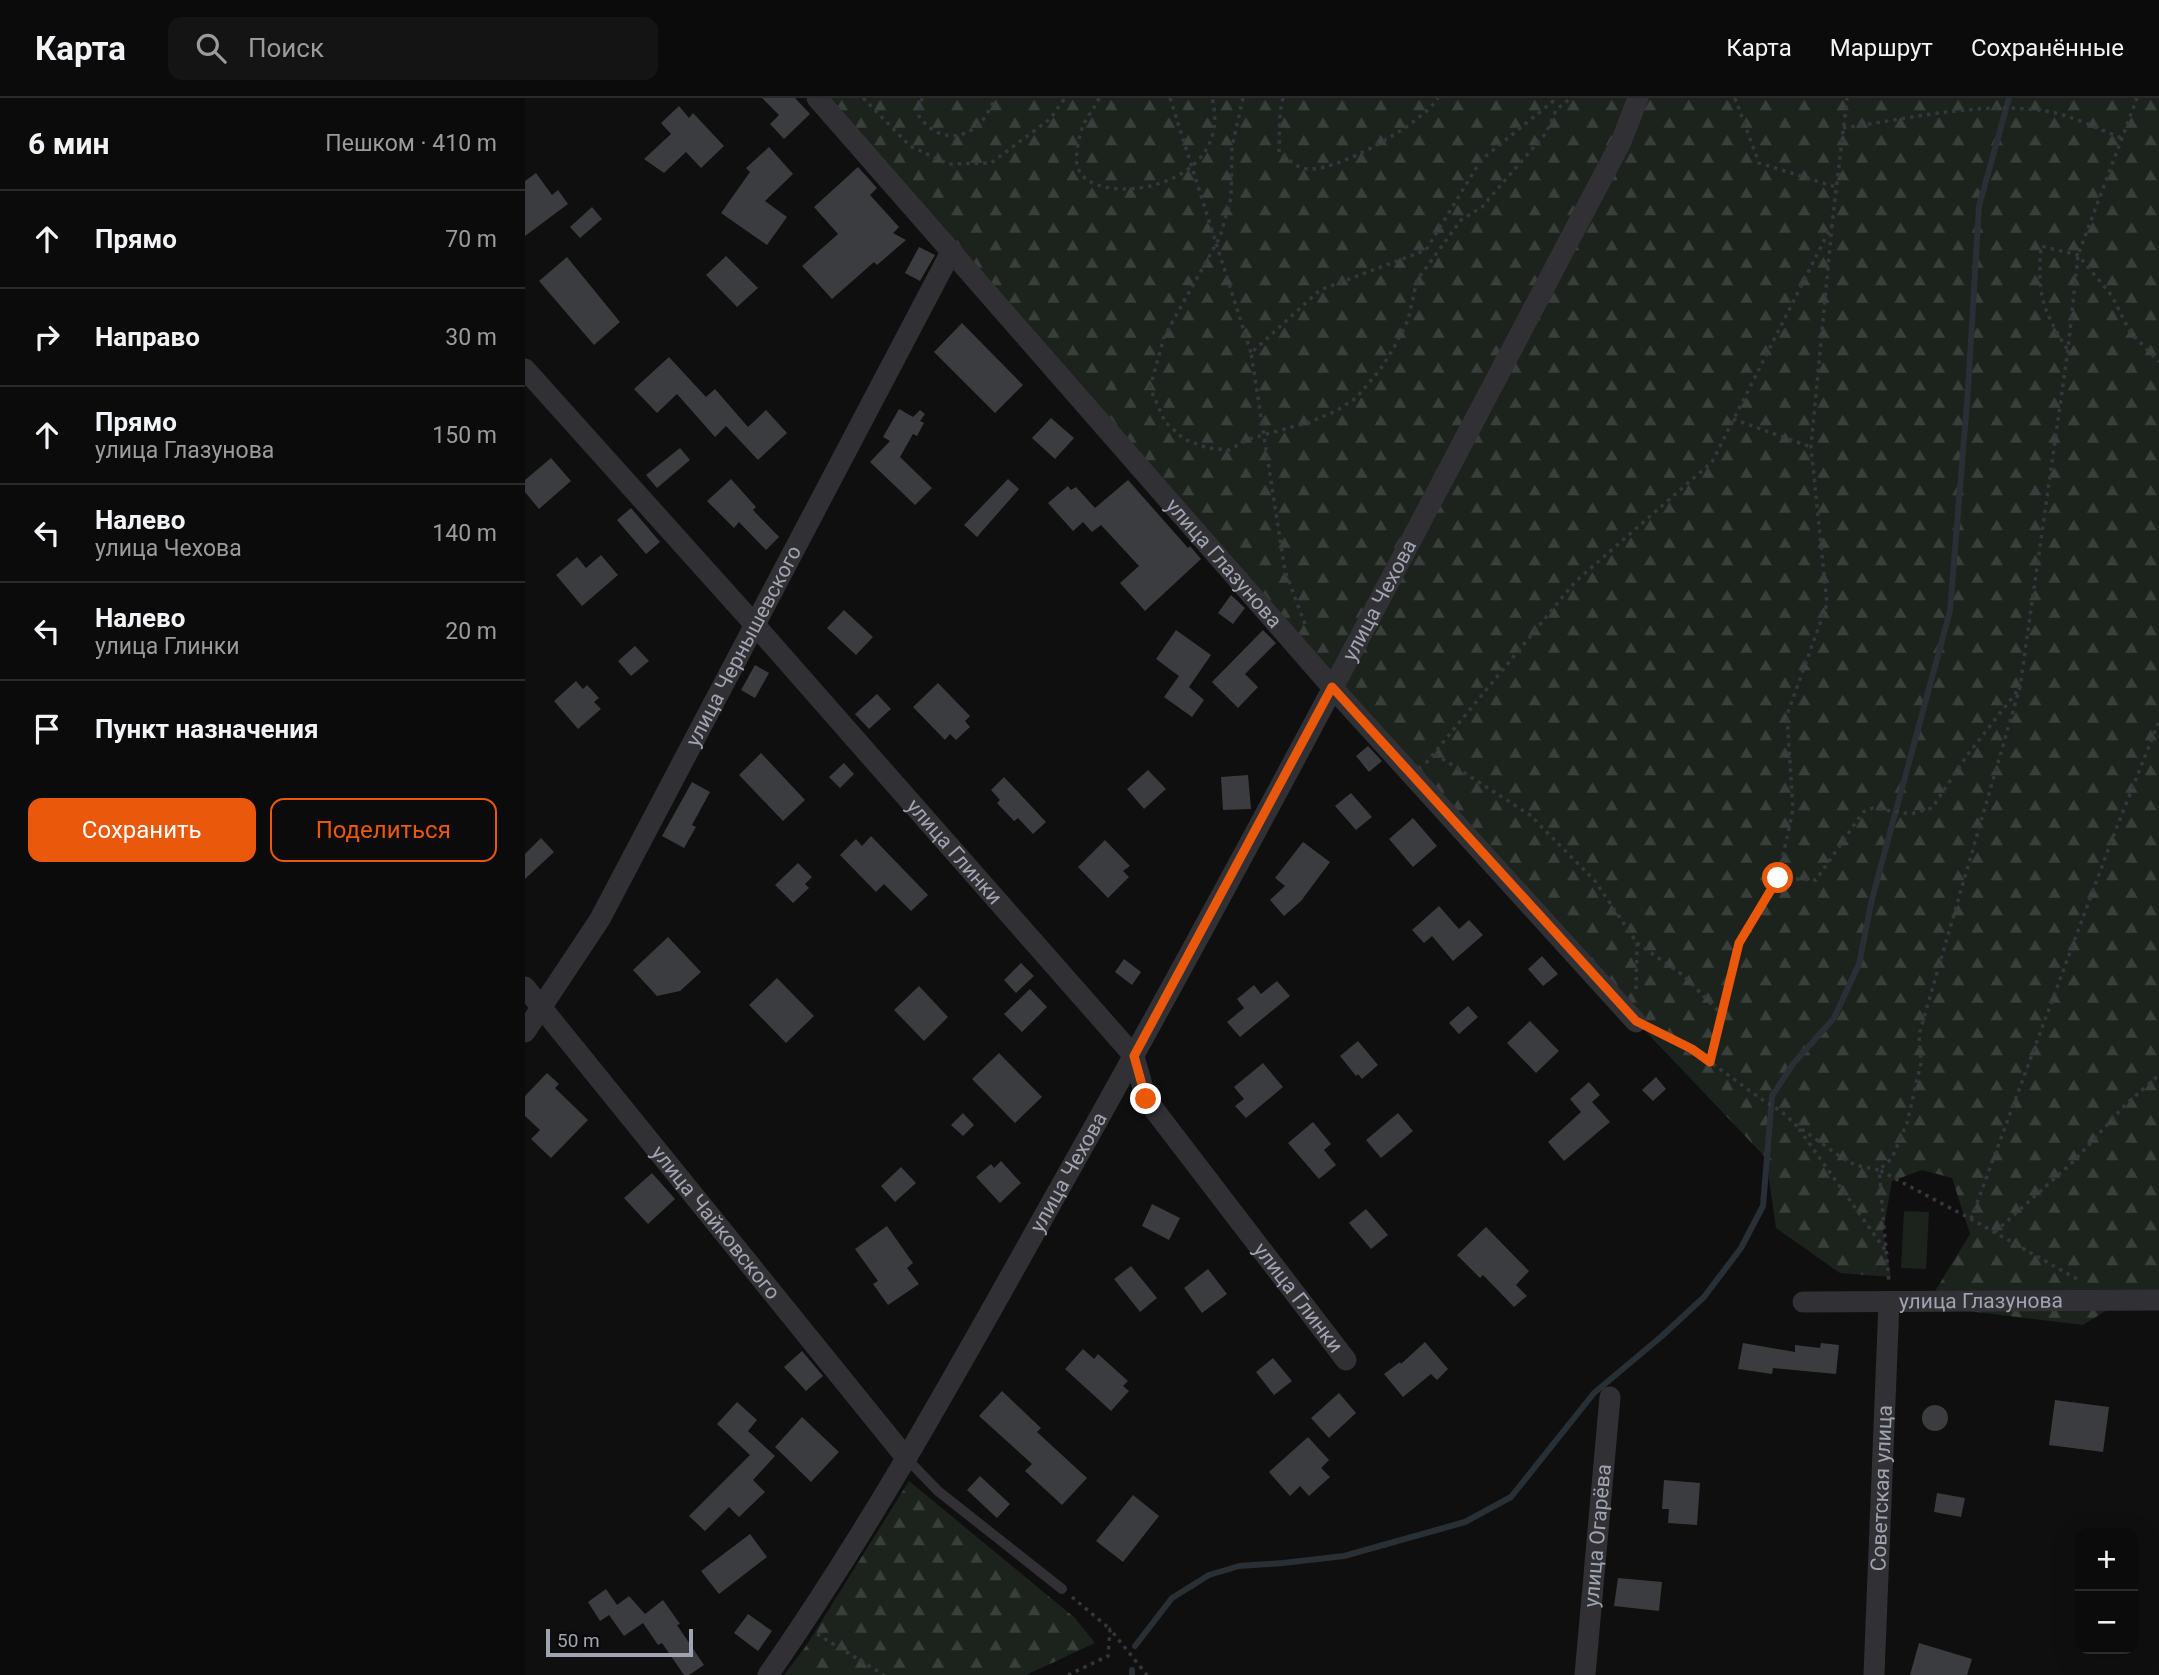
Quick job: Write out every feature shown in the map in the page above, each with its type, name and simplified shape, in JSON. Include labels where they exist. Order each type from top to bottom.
[{"type":"street","name":"улица Глазунова","points":[[817,98],[1332,687],[1636,1021]]},
{"type":"street","name":"улица Чехова","points":[[768,1675],[803,1625],[907,1459],[1134,1056],[1621,142],[1639,98]]},
{"type":"street","name":"улица Чернышевского","points":[[525,1032],[600,919],[951,252]]},
{"type":"street","name":"улица Глинки","points":[[525,369],[755,625],[1134,1056],[1146,1099],[1346,1360]]},
{"type":"street","name":"улица Чайковского","points":[[525,987],[907,1459]]},
{"type":"street","name":"улица Глазунова","points":[[1803,1302],[2159,1300]]},
{"type":"street","name":"Советская улица","points":[[1874,1675],[1889,1302]]},
{"type":"street","name":"улица Огарёва","points":[[1585,1675],[1610,1397]]},
{"type":"lane","points":[[907,1459],[938,1492],[1062,1589]]},
{"type":"path","points":[[863,98],[909,146],[948,164],[991,163],[1050,119],[1065,98]]},
{"type":"path","points":[[922,98],[919,116],[925,124],[946,136],[962,135],[981,122],[996,98]]},
{"type":"path","points":[[1099,98],[1082,127],[1078,169],[1090,184],[1116,190],[1175,179],[1201,159],[1215,133],[1216,120],[1212,98]]},
{"type":"path","points":[[1170,98],[1251,353],[1285,571],[1306,627]]},
{"type":"path","points":[[1243,98],[1232,147],[1231,198],[1217,245],[1164,337],[1150,388],[1165,422],[1184,439],[1207,448],[1229,450],[1249,439],[1311,422],[1356,398],[1380,370],[1408,320],[1417,280],[1461,220],[1482,207],[1546,133],[1556,110],[1571,98]]},
{"type":"path","points":[[1283,98],[1279,153],[1302,168],[1327,169],[1368,150],[1409,125],[1432,108],[1438,98]]},
{"type":"path","points":[[1251,353],[1320,290],[1426,250],[1481,160],[1557,98]]},
{"type":"path","points":[[1735,98],[1759,163],[1836,187]]},
{"type":"path","points":[[1710,1062],[1739,943],[1778,878],[1793,810],[1787,715],[1827,604],[1811,447],[1847,98]]},
{"type":"path","points":[[1878,1170],[1892,1158],[1907,1123],[1921,1063],[1919,1035],[2020,687],[2068,350],[2078,255],[2137,98]]},
{"type":"path","points":[[1843,128],[2018,108],[2049,112],[2122,138]]},
{"type":"path","points":[[1419,772],[1575,582],[1712,462],[1832,225]]},
{"type":"path","points":[[2068,350],[2048,318],[2041,292],[2038,279],[2042,246],[2078,255],[2112,296],[2130,332],[2159,362]]},
{"type":"path","points":[[1733,419],[1811,447]]},
{"type":"path","points":[[1778,878],[1815,880],[1863,812],[1873,808],[1911,814],[1932,808],[1968,754],[2020,687]]},
{"type":"path","points":[[1971,1219],[2111,842],[2159,721]]},
{"type":"path","points":[[1434,753],[1530,816],[1595,881],[1637,943],[1684,976],[1722,1015]]},
{"type":"path","points":[[1637,943],[1636,1021],[1692,1049],[1855,1165],[1878,1170],[2078,1280]]},
{"type":"path","points":[[1995,1232],[2075,1160],[2126,1104],[2159,1075]]},
{"type":"path","points":[[1796,1125],[1888,1255]]},
{"type":"path","points":[[1878,1170],[1888,1255],[1889,1302]]},
{"type":"path","points":[[1062,1589],[1110,1629],[1147,1675]]},
{"type":"path","points":[[803,1625],[884,1675]]},
{"type":"path","points":[[1068,1675],[1108,1656],[1110,1629]]},
{"type":"green space","points":[[823,98],[2159,98],[2159,1297],[2123,1300],[2083,1325],[1926,1306],[1970,1234],[1952,1178],[1922,1170],[1892,1181],[1883,1232],[1891,1277],[1840,1273],[1776,1228],[1766,1158],[1651,1037],[1028,341]]},
{"type":"green space","points":[[1904,1211],[1929,1212],[1926,1269],[1901,1268]]},
{"type":"green space","points":[[909,1481],[1075,1618],[1095,1643],[1026,1675],[784,1675],[806,1646]]},
{"type":"building","points":[[762,98],[795,98],[810,114],[784,139],[770,124],[779,115]]},
{"type":"building","points":[[679,106],[689,118],[693,113],[724,146],[701,168],[686,152],[664,173],[644,159],[671,134],[661,123]]},
{"type":"building","points":[[769,147],[793,174],[765,201],[787,217],[767,245],[721,213],[750,172],[746,168]]},
{"type":"building","points":[[858,167],[877,188],[870,195],[899,227],[893,233],[906,240],[877,265],[874,262],[832,299],[802,266],[838,234],[814,207]]},
{"type":"building","points":[[536,173],[552,195],[558,190],[568,204],[525,236],[525,181]]},
{"type":"building","points":[[592,207],[602,219],[580,238],[570,227]]},
{"type":"building","points":[[919,247],[935,255],[920,281],[905,273]]},
{"type":"building","points":[[726,256],[758,288],[737,307],[706,275]]},
{"type":"building","points":[[567,257],[620,322],[594,345],[539,281]]},
{"type":"building","points":[[962,323],[1023,385],[995,413],[934,352]]},
{"type":"building","points":[[669,357],[706,397],[715,389],[748,427],[766,410],[787,433],[758,460],[726,426],[715,437],[677,394],[657,413],[634,389]]},
{"type":"building","points":[[899,409],[913,417],[920,410],[925,414],[920,421],[924,423],[917,436],[913,434],[900,457],[932,488],[915,505],[870,462],[890,441],[883,437]]},
{"type":"building","points":[[1051,418],[1074,438],[1055,459],[1032,438]]},
{"type":"building","points":[[680,448],[690,460],[657,488],[646,475]]},
{"type":"building","points":[[551,458],[571,481],[539,509],[525,492],[525,480]]},
{"type":"building","points":[[731,479],[756,507],[753,510],[779,537],[766,550],[739,522],[734,528],[707,501]]},
{"type":"building","points":[[1008,479],[1019,489],[977,537],[964,525]]},
{"type":"building","points":[[1128,480],[1201,559],[1145,611],[1120,583],[1139,566],[1101,525],[1092,532],[1083,522],[1073,531],[1048,503],[1068,486],[1071,490],[1076,487],[1095,508]]},
{"type":"building","points":[[631,508],[660,542],[646,554],[617,520]]},
{"type":"building","points":[[601,555],[618,575],[582,606],[556,575],[577,557],[586,568]]},
{"type":"building","points":[[1231,595],[1245,608],[1233,624],[1218,613]]},
{"type":"building","points":[[844,610],[873,637],[856,655],[827,628]]},
{"type":"building","points":[[1176,630],[1211,655],[1189,687],[1204,700],[1192,717],[1164,697],[1179,676],[1156,659]]},
{"type":"building","points":[[1263,630],[1276,643],[1245,674],[1258,687],[1238,708],[1212,682]]},
{"type":"building","points":[[635,646],[649,661],[631,676],[618,661]]},
{"type":"building","points":[[755,665],[769,673],[755,698],[741,690]]},
{"type":"building","points":[[576,681],[583,689],[587,685],[599,698],[594,702],[601,709],[578,729],[554,701]]},
{"type":"building","points":[[938,683],[970,716],[965,721],[970,727],[956,740],[950,734],[945,740],[913,707]]},
{"type":"building","points":[[877,694],[891,709],[869,729],[855,714]]},
{"type":"building","points":[[1368,746],[1382,761],[1369,772],[1356,756]]},
{"type":"building","points":[[761,753],[805,800],[783,821],[739,775]]},
{"type":"building","points":[[844,763],[854,774],[840,788],[829,777]]},
{"type":"building","points":[[1148,770],[1166,789],[1144,809],[1127,789]]},
{"type":"building","points":[[1248,775],[1251,809],[1223,810],[1221,777]]},
{"type":"building","points":[[1004,777],[1046,822],[1033,834],[1018,818],[1014,821],[997,803],[1000,800],[991,790]]},
{"type":"building","points":[[692,782],[710,792],[692,825],[696,827],[684,848],[662,836]]},
{"type":"building","points":[[1351,793],[1372,817],[1356,830],[1335,806]]},
{"type":"building","points":[[1413,818],[1437,846],[1413,867],[1389,839]]},
{"type":"building","points":[[871,836],[928,895],[911,911],[884,884],[876,892],[840,855],[856,839],[862,846]]},
{"type":"building","points":[[541,838],[554,852],[525,879],[525,854]]},
{"type":"building","points":[[1105,840],[1130,866],[1123,871],[1129,877],[1108,898],[1078,867]]},
{"type":"building","points":[[1303,842],[1330,862],[1301,901],[1284,916],[1270,900],[1285,886],[1275,878]]},
{"type":"building","points":[[798,863],[812,877],[805,884],[809,888],[793,903],[775,885]]},
{"type":"building","points":[[1439,906],[1459,929],[1469,920],[1483,935],[1453,961],[1432,936],[1424,943],[1412,930]]},
{"type":"building","points":[[668,937],[701,972],[680,991],[657,996],[633,970]]},
{"type":"building","points":[[1542,956],[1558,974],[1543,986],[1528,969]]},
{"type":"building","points":[[1124,959],[1141,972],[1132,985],[1115,972]]},
{"type":"building","points":[[1021,963],[1034,976],[1016,993],[1004,980]]},
{"type":"building","points":[[777,978],[814,1016],[786,1043],[749,1005]]},
{"type":"building","points":[[1277,981],[1290,996],[1240,1037],[1227,1022],[1244,1008],[1237,999],[1254,985],[1261,994]]},
{"type":"building","points":[[919,986],[948,1017],[924,1041],[894,1010]]},
{"type":"building","points":[[1030,989],[1047,1007],[1022,1032],[1004,1014]]},
{"type":"building","points":[[1468,1006],[1478,1017],[1459,1034],[1449,1023]]},
{"type":"building","points":[[1530,1021],[1559,1051],[1536,1073],[1507,1043]]},
{"type":"building","points":[[1358,1041],[1378,1065],[1362,1079],[1358,1074],[1356,1076],[1340,1056]]},
{"type":"building","points":[[999,1053],[1042,1097],[1015,1123],[972,1079]]},
{"type":"building","points":[[1263,1063],[1283,1087],[1246,1118],[1235,1106],[1244,1099],[1234,1087]]},
{"type":"building","points":[[547,1073],[559,1084],[555,1088],[588,1120],[551,1158],[531,1139],[540,1130],[525,1116],[525,1096]]},
{"type":"building","points":[[1656,1077],[1666,1089],[1653,1101],[1642,1090]]},
{"type":"building","points":[[1589,1082],[1600,1095],[1592,1102],[1610,1122],[1564,1161],[1548,1142],[1581,1112],[1570,1099]]},
{"type":"building","points":[[963,1113],[974,1125],[963,1136],[951,1125]]},
{"type":"building","points":[[1398,1113],[1413,1131],[1381,1158],[1366,1140]]},
{"type":"building","points":[[1313,1122],[1331,1144],[1324,1150],[1336,1165],[1319,1179],[1288,1143]]},
{"type":"building","points":[[1001,1161],[1021,1183],[1000,1203],[976,1177],[991,1164],[994,1168]]},
{"type":"building","points":[[901,1167],[916,1183],[895,1202],[881,1186]]},
{"type":"building","points":[[652,1173],[675,1199],[648,1224],[624,1198]]},
{"type":"building","points":[[1152,1204],[1180,1218],[1169,1240],[1142,1226]]},
{"type":"building","points":[[1366,1209],[1388,1235],[1371,1249],[1349,1223]]},
{"type":"building","points":[[887,1226],[913,1263],[907,1268],[919,1284],[888,1305],[873,1284],[878,1281],[855,1249]]},
{"type":"building","points":[[1486,1227],[1529,1271],[1516,1285],[1527,1296],[1514,1307],[1483,1275],[1480,1278],[1457,1255]]},
{"type":"building","points":[[1131,1266],[1157,1298],[1140,1312],[1114,1279]]},
{"type":"building","points":[[1208,1269],[1227,1294],[1202,1313],[1184,1288]]},
{"type":"building","points":[[1425,1342],[1448,1369],[1437,1380],[1431,1374],[1403,1397],[1384,1374],[1400,1362],[1401,1364]]},
{"type":"building","points":[[1743,1343],[1795,1352],[1795,1345],[1820,1348],[1821,1343],[1839,1345],[1836,1374],[1773,1368],[1772,1374],[1738,1369]]},
{"type":"building","points":[[1083,1349],[1094,1359],[1098,1354],[1128,1381],[1123,1386],[1129,1391],[1111,1411],[1065,1369]]},
{"type":"building","points":[[802,1351],[823,1376],[806,1391],[784,1367]]},
{"type":"building","points":[[1273,1358],[1292,1381],[1274,1395],[1256,1372]]},
{"type":"building","points":[[1002,1391],[1041,1428],[1037,1432],[1087,1478],[1062,1505],[1025,1471],[1032,1464],[979,1416]]},
{"type":"building","points":[[1339,1393],[1356,1413],[1329,1438],[1311,1418]]},
{"type":"building","points":[[2055,1400],[2109,1407],[2103,1452],[2049,1445]]},
{"type":"building","points":[[737,1402],[757,1420],[748,1431],[775,1456],[753,1480],[765,1492],[739,1517],[729,1507],[705,1531],[689,1516],[750,1455],[717,1424]]},
{"type":"building","points":[[1935,1405],[1944,1409],[1948,1418],[1944,1427],[1935,1431],[1926,1427],[1922,1418],[1926,1409]]},
{"type":"building","points":[[802,1417],[839,1452],[811,1482],[775,1447]]},
{"type":"building","points":[[1308,1437],[1329,1460],[1321,1468],[1330,1477],[1309,1496],[1300,1486],[1290,1496],[1269,1472]]},
{"type":"building","points":[[980,1476],[1010,1504],[997,1518],[967,1490]]},
{"type":"building","points":[[1664,1480],[1700,1483],[1697,1525],[1668,1523],[1669,1509],[1662,1509]]},
{"type":"building","points":[[1937,1493],[1965,1498],[1961,1517],[1934,1512]]},
{"type":"building","points":[[1133,1495],[1159,1516],[1123,1562],[1096,1541]]},
{"type":"building","points":[[750,1534],[767,1557],[719,1594],[701,1571]]},
{"type":"building","points":[[1618,1578],[1662,1582],[1659,1611],[1614,1606]]},
{"type":"building","points":[[606,1589],[617,1605],[629,1596],[645,1614],[663,1600],[704,1665],[689,1675],[684,1675],[662,1643],[658,1645],[643,1623],[624,1636],[609,1615],[600,1621],[588,1602]]},
{"type":"building","points":[[748,1614],[772,1631],[758,1651],[734,1633]]},
{"type":"building","points":[[1919,1643],[1972,1659],[1967,1675],[1910,1675]]},
{"type":"waterway","points":[[1135,1646],[1172,1598],[1209,1575],[1239,1566],[1344,1556],[1465,1522],[1511,1497],[1594,1393],[1704,1297],[1741,1248],[1763,1206],[1772,1096],[1793,1064],[1834,1018],[1859,964],[1872,899],[1950,611],[1968,390],[1979,206],[2009,98]]},
{"type":"waterway","points":[[1132,1670],[1132,1675]]},
{"type":"route","points":[[1146,1099],[1134,1056],[1332,687],[1636,1021],[1692,1049],[1710,1062],[1739,943],[1778,878]]}]
